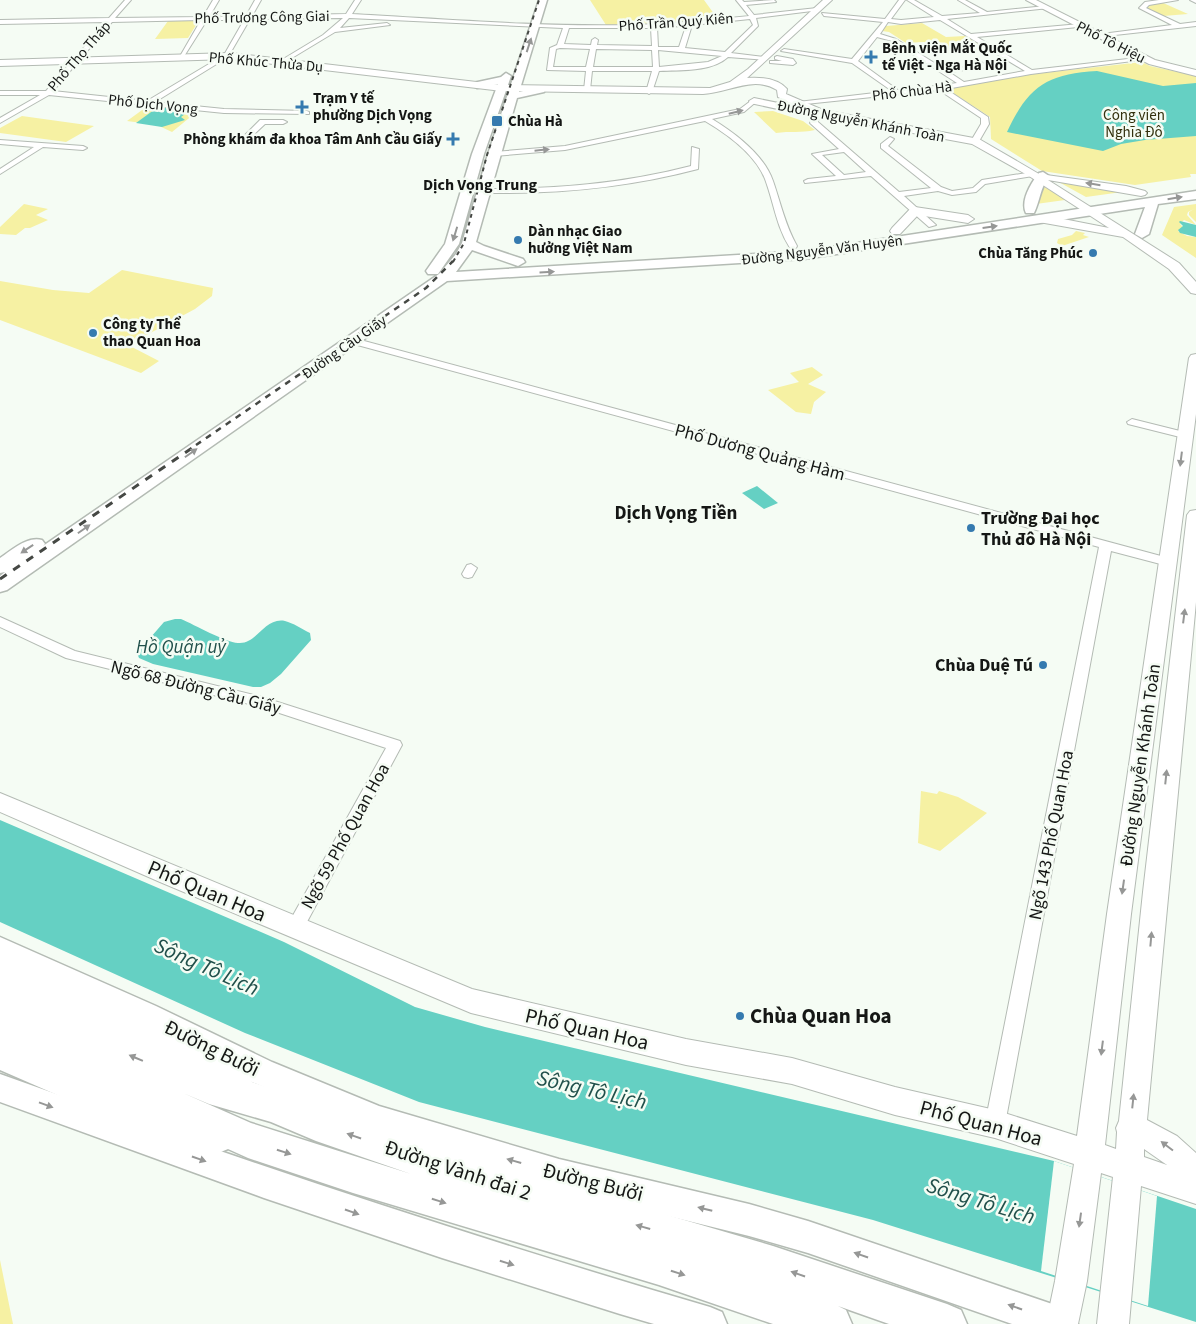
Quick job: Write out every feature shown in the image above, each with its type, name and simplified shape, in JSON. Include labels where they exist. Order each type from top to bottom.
[{"type":"highway","points":[[0,970],[199,1063],[274,1105]]},
{"type":"highway","name":"Đường Vành đai 2","points":[[0,995],[105,1045],[209,1087],[274,1105],[316,1123],[455,1171],[773,1265],[937,1321]]},
{"type":"highway","name":"Đường Vành đai 2","points":[[0,1025],[76,1063],[248,1140],[353,1175],[659,1266],[832,1324]]},
{"type":"highway","points":[[0,1053],[179,1130],[248,1140]]},
{"type":"main road","points":[[532,0],[543,0]]},
{"type":"main road","name":"Đường Cầu Giấy","points":[[0,567],[262,397],[353,341],[444,277],[456,264],[469,244],[494,154],[543,0]]},
{"type":"main road","name":"Phố Tô Hiệu","points":[[1030,0],[1145,59],[1160,65],[1196,73]]},
{"type":"main road","points":[[772,84],[765,73],[771,60],[831,2]]},
{"type":"main road","points":[[520,39],[528,14]]},
{"type":"main road","points":[[732,92],[784,51],[808,24]]},
{"type":"main road","name":"Phố Khúc Thừa Dụ","points":[[0,63],[226,56],[478,85]]},
{"type":"main road","name":"Đường Cầu Giấy","points":[[0,585],[401,296],[441,263],[452,244],[478,154],[511,64]]},
{"type":"main road","points":[[478,85],[540,90],[732,92],[754,81],[772,84],[782,89],[781,95],[771,99],[754,101]]},
{"type":"main road","points":[[478,85],[502,88]]},
{"type":"main road","name":"Đường Nguyễn Khánh Toàn","points":[[732,92],[754,101],[822,115],[972,140],[1039,177],[1196,272]]},
{"type":"main road","name":"Đường Nguyễn Khánh Toàn","points":[[781,95],[822,115]]},
{"type":"main road","points":[[1030,210],[1030,204],[1039,177],[1126,189],[1141,193]]},
{"type":"main road","name":"Đường Nguyễn Văn Huyên","points":[[456,264],[491,271],[518,262],[793,246],[896,231],[1043,219],[1141,193],[1196,185]]},
{"type":"main road","name":"Đường Nguyễn Văn Huyên","points":[[444,277],[491,271],[804,255],[937,229],[968,219],[1030,210],[1153,202],[1196,195]]},
{"type":"main road","points":[[1043,219],[1136,235],[1153,202]]},
{"type":"main road","points":[[463,206],[480,206]]},
{"type":"main road","points":[[896,231],[915,211],[968,219]]},
{"type":"main road","name":"Đường Nguyễn Khánh Toàn","points":[[1136,235],[1181,272],[1196,290]]},
{"type":"main road","points":[[469,244],[518,262]]},
{"type":"main road","points":[[415,298],[491,271]]},
{"type":"main road","name":"Đường Nguyễn Khánh Toàn","points":[[1113,1309],[1184,565],[1184,435],[1196,358]]},
{"type":"main road","name":"Đường Nguyễn Khánh Toàn","points":[[1061,1324],[1071,1281],[1088,1163],[1184,565],[1196,515]]},
{"type":"main road","name":"Phố Quan Hoa","points":[[0,802],[472,1001],[686,1052],[792,1071],[895,1101],[994,1124],[1088,1163],[1127,1176],[1196,1189]]},
{"type":"main road","name":"Đường Bưởi","points":[[0,949],[262,1072],[379,1120],[559,1174],[749,1220],[808,1237],[1061,1324]]},
{"type":"main road","points":[[0,1088],[124,1134],[422,1236],[710,1324]]},
{"type":"main road","points":[[1130,1128],[1150,1134],[1165,1144],[1196,1175]]},
{"type":"street","name":"Phố Thọ Tháp","points":[[0,121],[48,93],[128,0]]},
{"type":"street","points":[[181,57],[216,0]]},
{"type":"street","points":[[147,104],[226,56],[258,0]]},
{"type":"street","points":[[282,62],[336,30],[350,16],[358,0]]},
{"type":"street","points":[[741,2],[773,2],[771,0]]},
{"type":"street","points":[[854,61],[902,0]]},
{"type":"street","points":[[910,0],[1031,72]]},
{"type":"street","points":[[961,0],[1017,31]]},
{"type":"street","points":[[1175,0],[1148,3],[1142,8],[1180,26]]},
{"type":"street","points":[[741,2],[752,16],[756,25],[727,53],[721,60],[710,64],[656,69],[549,69],[553,48],[560,46],[593,47],[628,38],[654,49],[727,53],[771,60]]},
{"type":"street","name":"Phố Trần Quý Kiên","points":[[524,26],[600,27],[628,38],[654,26],[690,24],[752,16],[820,12],[885,22],[941,19],[1046,8]]},
{"type":"street","name":"Phố Trương Công Giai","points":[[0,22],[350,16],[524,26]]},
{"type":"street","points":[[336,30],[427,20]]},
{"type":"street","points":[[681,49],[690,24]]},
{"type":"street","points":[[1097,35],[1196,24]]},
{"type":"street","points":[[970,36],[1078,25]]},
{"type":"street","points":[[649,92],[656,69],[654,26]]},
{"type":"street","points":[[560,46],[566,27]]},
{"type":"street","points":[[587,90],[593,47],[600,27]]},
{"type":"street","points":[[876,35],[894,40],[963,84]]},
{"type":"street","points":[[784,51],[811,55],[809,59],[815,60],[823,56],[854,61],[898,92]]},
{"type":"street","name":"Phố Chùa Hà","points":[[798,104],[940,88],[1031,72],[1145,59]]},
{"type":"street","points":[[944,71],[986,67],[975,60]]},
{"type":"street","points":[[940,88],[984,117],[985,124],[972,140]]},
{"type":"street","name":"Phố Dịch Vọng","points":[[0,93],[48,93],[224,111],[307,113]]},
{"type":"street","points":[[0,98],[10,93]]},
{"type":"street","points":[[494,154],[565,148],[742,111],[754,101]]},
{"type":"street","points":[[244,140],[262,123],[285,122],[296,113]]},
{"type":"street","points":[[822,115],[814,120],[814,123],[937,229]]},
{"type":"street","points":[[705,118],[722,129],[758,162],[769,180],[777,216],[793,246]]},
{"type":"street","points":[[225,139],[261,141]]},
{"type":"street","points":[[890,139],[884,146],[938,189],[950,193],[975,190],[982,183],[1039,177]]},
{"type":"street","points":[[0,142],[83,148]]},
{"type":"street","points":[[0,172],[41,145]]},
{"type":"street","points":[[484,191],[550,192],[626,185],[695,167],[695,149]]},
{"type":"street","points":[[842,177],[816,154],[845,150]]},
{"type":"street","points":[[808,181],[872,174]]},
{"type":"street","points":[[896,195],[938,189]]},
{"type":"street","name":"Phố Dương Quảng Hàm","points":[[353,341],[1106,546],[1184,565]]},
{"type":"street","points":[[1132,422],[1184,435]]},
{"type":"street","name":"Ngõ 143 Phố Quan Hoa","points":[[994,1124],[1106,546]]},
{"type":"street","name":"Ngõ 68 Đường Cầu Giấy","points":[[0,622],[71,655],[262,702],[395,745]]},
{"type":"street","name":"Ngõ 59 Phố Quan Hoa","points":[[295,928],[395,745]]},
{"type":"green space","points":[[590,0],[704,0],[717,18],[681,22],[606,25]]},
{"type":"green space","points":[[1161,2],[1188,14],[1163,16],[1146,9],[1153,3]]},
{"type":"green space","points":[[192,20],[198,22],[188,38],[155,39],[168,21]]},
{"type":"green space","points":[[922,23],[946,37],[965,36],[988,50],[944,54],[924,42],[906,43],[889,32],[882,31],[886,26]]},
{"type":"green space","name":"Công viên Nghĩa Đô","points":[[1142,62],[1150,66],[1196,76],[1196,174],[1190,174],[1191,177],[1135,185],[1042,171],[991,139],[990,117],[947,89],[1034,74]]},
{"type":"green space","points":[[149,105],[199,110],[172,132],[157,125],[127,121]]},
{"type":"green space","points":[[773,111],[803,121],[815,130],[776,133],[754,112]]},
{"type":"green space","points":[[22,116],[94,126],[66,142],[0,133],[0,128]]},
{"type":"green space","points":[[1057,181],[1122,192],[1086,197]]},
{"type":"green space","points":[[1043,187],[1047,188],[1065,200],[1036,204]]},
{"type":"green space","points":[[24,204],[48,209],[36,215],[48,220],[30,228],[25,228],[16,235],[0,234],[0,227]]},
{"type":"green space","points":[[1196,204],[1196,222],[1189,215],[1189,212],[1194,209],[1188,212],[1187,215],[1196,225],[1184,220],[1180,224],[1183,227],[1178,231],[1187,236],[1196,237],[1196,258],[1162,235],[1174,207]]},
{"type":"green space","points":[[1076,231],[1085,233],[1083,235],[1089,237],[1062,246],[1057,243],[1058,239],[1072,235]]},
{"type":"green space","name":"Công ty Thể thao Quan Hoa","points":[[122,270],[213,288],[212,296],[195,309],[128,345],[159,361],[141,373],[0,320],[0,281],[53,290],[89,293]]},
{"type":"green space","points":[[812,367],[823,375],[808,384],[826,392],[814,402],[811,414],[796,412],[768,390],[799,382],[790,373]]},
{"type":"green space","points":[[921,791],[937,794],[939,791],[958,797],[987,813],[940,851],[918,843]]},
{"type":"green space","points":[[0,1260],[13,1324],[0,1324]]},
{"type":"water","points":[[1097,71],[1163,86],[1196,83],[1196,136],[1145,140],[1121,144],[1103,151],[1007,132],[1023,104],[1041,86],[1064,75]]},
{"type":"water","points":[[158,107],[189,111],[181,117],[185,120],[162,127],[136,123]]},
{"type":"water","points":[[1180,221],[1196,225],[1196,237],[1180,233],[1178,230],[1183,226]]},
{"type":"water","points":[[757,486],[778,503],[764,509],[742,493]]},
{"type":"water","name":"Hồ Quận uỷ","points":[[181,619],[218,637],[238,643],[250,640],[271,623],[285,621],[310,633],[311,640],[281,674],[270,683],[261,687],[253,687],[153,664],[139,658],[137,653],[164,622]]},
{"type":"water","name":"Sông Tô Lịch","points":[[0,820],[284,942],[415,1007],[485,1027],[1054,1161],[1196,1209],[1196,1322],[873,1220],[419,1102],[245,1033],[0,922]]},
{"type":"pier","points":[[1054,1161],[1157,1196],[1148,1306],[1041,1271]]},
{"type":"railway","points":[[453,262],[464,243],[487,155],[539,0]]},
{"type":"railway","points":[[196,445],[426,288],[453,261]]},
{"type":"railway","points":[[0,579],[198,444]]},
{"type":"place","name":"Bệnh viện Mắt Quốc tế Việt - Nga Hà Nội","points":[[871,57]]},
{"type":"place","name":"Trạm Y tế phường Dịch Vọng","points":[[302,107]]},
{"type":"place","name":"Chùa Hà","points":[[497,121]]},
{"type":"place","name":"Phòng khám đa khoa Tâm Anh Cầu Giấy","points":[[453,139]]},
{"type":"place","name":"Dàn nhạc Giao hưởng Việt Nam","points":[[518,240]]},
{"type":"place","name":"Chùa Tăng Phúc","points":[[1093,253]]},
{"type":"place","name":"Công ty Thể thao Quan Hoa","points":[[93,333]]},
{"type":"place","name":"Trường Đại học Thủ đô Hà Nội","points":[[971,528]]},
{"type":"place","name":"Chùa Duệ Tú","points":[[1043,665]]},
{"type":"place","name":"Chùa Quan Hoa","points":[[740,1016]]},
{"type":"district","name":"Dịch Vọng Trung","points":[[480,184]]},
{"type":"district","name":"Dịch Vọng Tiền","points":[[676,512]]}]
